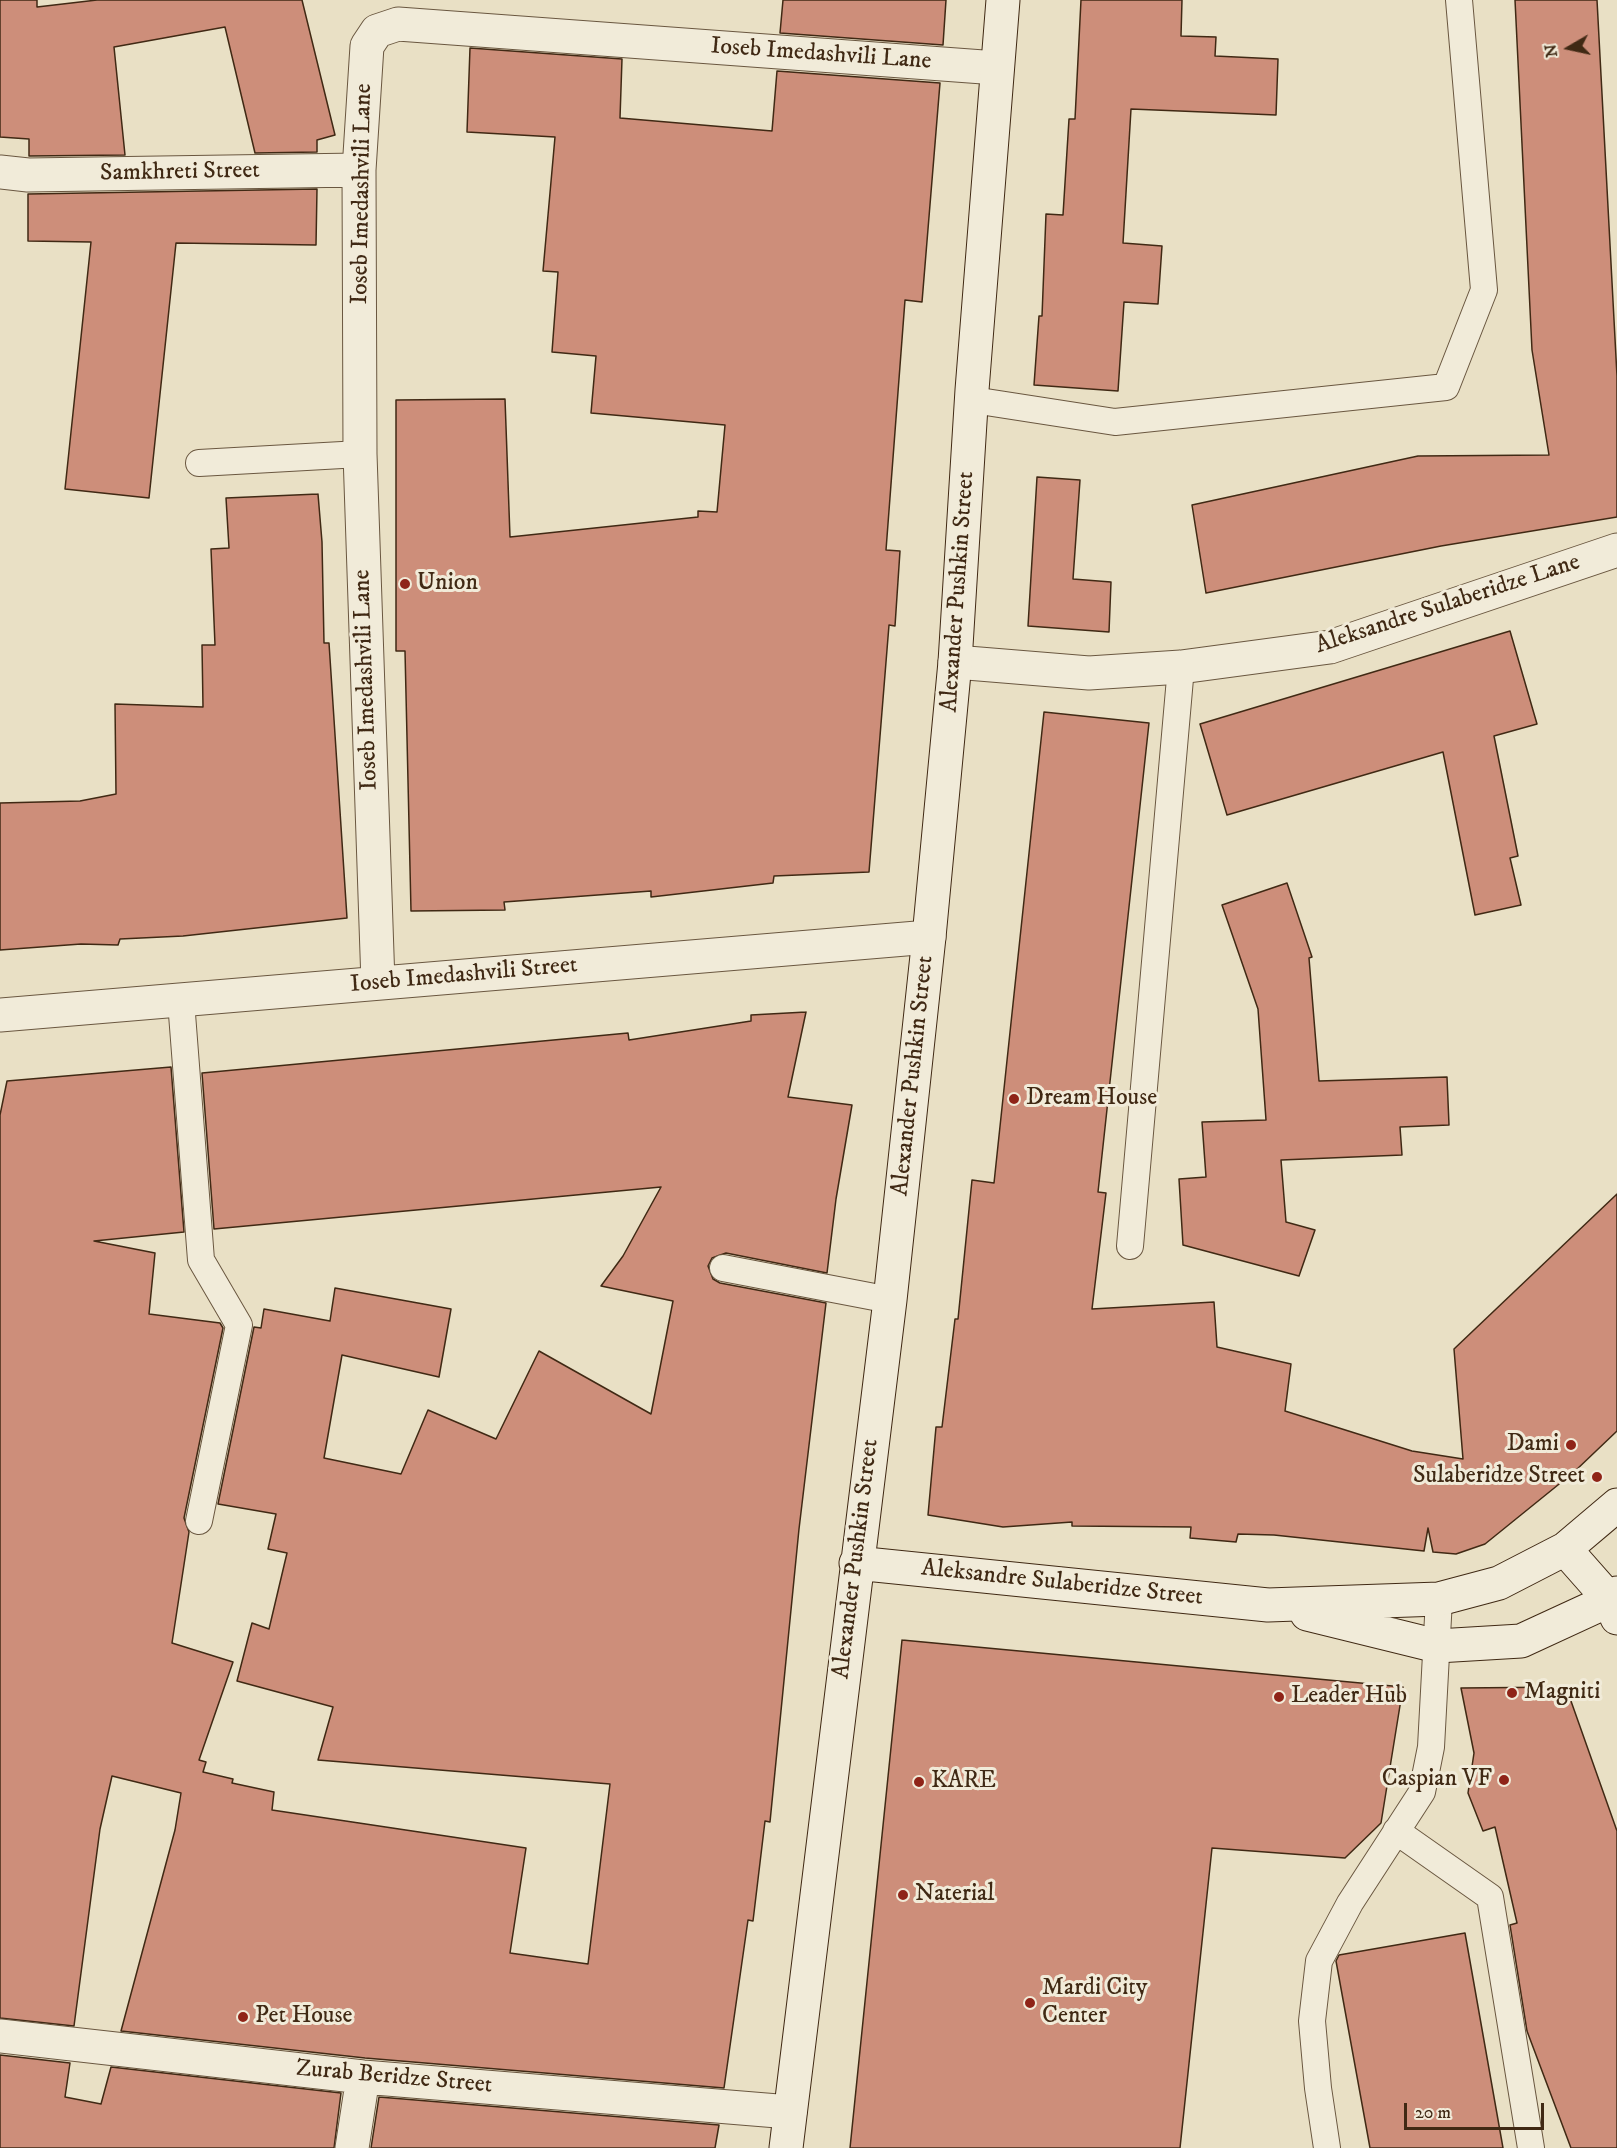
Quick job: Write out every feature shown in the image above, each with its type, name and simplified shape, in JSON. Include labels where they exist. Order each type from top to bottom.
[{"type":"street","name":"Alexander Pushkin Street","points":[[786,2148],[890,1299],[929,937],[955,662],[1003,0]]},
{"type":"street","name":"Ioseb Imedashvili Lane","points":[[378,983],[360,454],[359,170],[367,46],[377,31],[398,24],[997,68]]},
{"type":"street","name":"Samkhreti Street","points":[[0,172],[28,175],[359,170]]},
{"type":"street","name":"Aleksandre Sulaberidze Lane","points":[[955,662],[1089,673],[1181,667],[1330,647],[1617,550]]},
{"type":"street","name":"Ioseb Imedashvili Street","points":[[0,1015],[929,937]]},
{"type":"street","name":"Aleksandre Sulaberidze Street","points":[[856,1563],[1268,1605],[1439,1599],[1499,1583],[1565,1549],[1617,1505]]},
{"type":"street","points":[[1565,1549],[1615,1603]]},
{"type":"street","name":"Aleksandre Sulaberidze Street","points":[[1268,1605],[1437,1647],[1521,1641],[1615,1603]]},
{"type":"street","name":"Zurab Beridze Street","points":[[0,2036],[363,2077],[790,2112]]},
{"type":"street","points":[[352,2148],[363,2077]]},
{"type":"lane","points":[[973,400],[1115,422],[1446,387],[1484,290],[1459,0]]},
{"type":"lane","points":[[198,463],[360,454]]},
{"type":"lane","points":[[1130,1246],[1181,667]]},
{"type":"lane","points":[[181,1000],[201,1260],[239,1325],[199,1521]]},
{"type":"lane","points":[[723,1268],[821,1289],[890,1299]]},
{"type":"lane","points":[[1327,2148],[1318,2088],[1312,2021],[1319,1961],[1350,1903],[1422,1792],[1431,1747],[1439,1599]]},
{"type":"lane","points":[[1396,1831],[1490,1897],[1531,2148]]},
{"type":"building","points":[[0,0],[37,0],[37,7],[97,0],[302,0],[335,135],[317,140],[317,152],[255,153],[225,27],[114,47],[125,155],[29,156],[29,139],[0,137]]},
{"type":"building","points":[[783,0],[946,0],[943,45],[780,33]]},
{"type":"building","points":[[1081,0],[1182,0],[1181,36],[1216,37],[1215,56],[1278,59],[1276,115],[1131,109],[1123,243],[1162,246],[1158,304],[1124,302],[1118,391],[1034,385],[1039,316],[1042,316],[1046,214],[1063,215],[1069,119],[1075,119]]},
{"type":"building","points":[[1515,0],[1597,0],[1617,376],[1617,517],[1441,546],[1206,593],[1192,505],[1418,456],[1549,455],[1532,350]]},
{"type":"building","points":[[470,48],[622,59],[620,118],[772,131],[777,71],[940,83],[922,302],[905,300],[886,550],[900,551],[895,626],[889,625],[869,872],[774,876],[773,883],[651,897],[651,891],[504,902],[505,910],[411,911],[405,651],[396,651],[396,400],[505,399],[510,537],[698,517],[698,511],[717,512],[725,425],[591,413],[596,356],[552,352],[558,272],[543,271],[555,137],[467,132]]},
{"type":"building","points":[[317,189],[316,245],[176,243],[149,498],[65,489],[91,242],[28,241],[28,194]]},
{"type":"building","points":[[1037,477],[1080,480],[1073,579],[1111,582],[1109,632],[1028,626]]},
{"type":"building","points":[[318,494],[322,542],[324,643],[329,643],[347,918],[183,936],[120,939],[118,945],[81,944],[0,950],[0,803],[80,801],[116,794],[115,704],[203,707],[202,645],[215,645],[211,549],[229,548],[226,498]]},
{"type":"building","points":[[1510,631],[1537,724],[1494,736],[1518,856],[1510,858],[1521,905],[1475,915],[1443,752],[1227,815],[1200,724]]},
{"type":"building","points":[[1044,712],[1149,723],[1098,1192],[1106,1193],[1092,1309],[1214,1302],[1217,1347],[1291,1364],[1285,1411],[1412,1451],[1463,1459],[1454,1349],[1617,1194],[1617,1431],[1574,1472],[1485,1544],[1456,1554],[1433,1552],[1428,1528],[1424,1551],[1274,1535],[1238,1534],[1236,1542],[1190,1538],[1191,1527],[1072,1526],[1072,1522],[1003,1527],[928,1515],[936,1427],[942,1427],[955,1319],[958,1319],[972,1180],[994,1183]]},
{"type":"building","points":[[1287,883],[1312,957],[1309,958],[1319,1081],[1447,1077],[1449,1125],[1400,1127],[1402,1155],[1281,1160],[1286,1222],[1315,1230],[1299,1276],[1183,1245],[1179,1179],[1206,1177],[1202,1122],[1266,1120],[1258,1009],[1222,905]]},
{"type":"building","points":[[806,1012],[788,1097],[852,1105],[836,1199],[827,1273],[726,1253],[712,1258],[708,1266],[713,1279],[720,1283],[826,1303],[799,1529],[770,1822],[765,1821],[753,1921],[748,1920],[724,2088],[365,2058],[121,2031],[175,1830],[181,1793],[112,1776],[100,1829],[74,2026],[0,2018],[0,1115],[7,1081],[171,1067],[184,1232],[94,1241],[155,1253],[149,1314],[220,1323],[223,1328],[184,1518],[189,1532],[172,1643],[233,1662],[199,1760],[206,1762],[203,1772],[233,1779],[232,1783],[274,1792],[272,1810],[526,1848],[510,1953],[588,1964],[610,1784],[318,1760],[333,1707],[237,1681],[252,1623],[269,1629],[287,1553],[268,1549],[276,1514],[218,1504],[254,1327],[261,1328],[264,1309],[330,1321],[335,1288],[451,1309],[439,1377],[342,1355],[324,1458],[401,1474],[428,1410],[496,1439],[539,1351],[651,1414],[673,1301],[601,1286],[623,1256],[661,1187],[214,1229],[202,1073],[628,1033],[629,1040],[751,1021],[751,1015]]},
{"type":"building","name":"Mardi City Center","points":[[902,1640],[1403,1687],[1381,1823],[1345,1858],[1212,1848],[1180,2148],[850,2148]]},
{"type":"building","points":[[1566,1687],[1617,1831],[1617,2148],[1571,2148],[1527,2031],[1510,1925],[1517,1923],[1495,1827],[1483,1831],[1468,1793],[1474,1753],[1461,1688]]},
{"type":"building","points":[[1465,1933],[1503,2148],[1370,2148],[1336,1961],[1339,1955]]},
{"type":"building","points":[[0,2055],[70,2063],[65,2097],[101,2104],[111,2067],[341,2093],[334,2148],[0,2148]]},
{"type":"building","points":[[379,2097],[719,2125],[715,2148],[371,2148]]},
{"type":"place","name":"Union","points":[[405,584]]},
{"type":"place","name":"Dream House","points":[[1014,1099]]},
{"type":"place","name":"Dami","points":[[1571,1445]]},
{"type":"place","name":"Sulaberidze Street","points":[[1597,1477]]},
{"type":"place","name":"Magniti","points":[[1512,1693]]},
{"type":"place","name":"Leader Hub","points":[[1279,1697]]},
{"type":"place","name":"Caspian VF","points":[[1504,1780]]},
{"type":"place","name":"KARE","points":[[919,1782]]},
{"type":"place","name":"Naterial","points":[[903,1895]]},
{"type":"place","name":"Mardi City Center","points":[[1030,2003]]},
{"type":"place","name":"Pet House","points":[[243,2017]]}]
